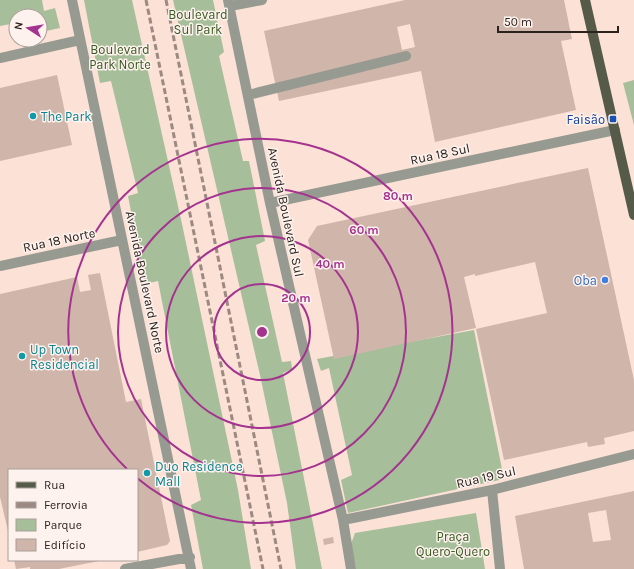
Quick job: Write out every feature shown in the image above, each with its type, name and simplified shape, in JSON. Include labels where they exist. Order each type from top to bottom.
[{"type":"main road","points":[[585,0],[634,215]]},
{"type":"street","name":"Avenida Boulevard Norte","points":[[72,0],[190,557],[191,569]]},
{"type":"street","points":[[229,3],[262,0]]},
{"type":"street","name":"Avenida Boulevard Sul","points":[[229,3],[270,203],[343,520],[351,569]]},
{"type":"street","points":[[0,58],[80,40]]},
{"type":"street","points":[[248,95],[406,56]]},
{"type":"street","name":"Rua 18 Sul","points":[[270,203],[615,130]]},
{"type":"street","name":"Rua 18 Norte","points":[[0,266],[122,240]]},
{"type":"street","name":"Rua 19 Sul","points":[[343,520],[492,490],[634,454]]},
{"type":"street","points":[[492,490],[500,569]]},
{"type":"street","points":[[125,569],[190,557]]},
{"type":"green space","points":[[0,0],[42,0],[43,8],[8,8],[8,24],[0,26]]},
{"type":"green space","name":"Boulevard Park Norte","points":[[84,0],[132,0],[182,224],[238,490],[251,569],[203,569],[191,505],[201,500],[158,281],[145,284],[128,196],[138,193],[111,81],[100,83]]},
{"type":"green space","name":"Boulevard Sul Park","points":[[173,0],[213,0],[224,52],[219,56],[243,161],[249,161],[265,241],[256,245],[282,362],[291,361],[292,369],[283,373],[322,569],[296,569],[287,503],[260,375]]},
{"type":"green space","points":[[55,8],[60,28],[48,31],[48,10]]},
{"type":"green space","points":[[634,80],[634,125],[623,83]]},
{"type":"green space","points":[[474,330],[504,479],[348,513],[341,480],[352,475],[329,368],[321,371],[317,359]]},
{"type":"green space","name":"Praça Quero-Quero","points":[[476,513],[485,569],[356,569],[351,544],[355,533]]},
{"type":"building","points":[[405,0],[564,0],[572,39],[561,41],[576,110],[435,142],[421,71],[279,101],[264,31]],"holes":[[[410,24],[415,47],[402,50],[397,27]]]},
{"type":"building","name":"The Park","points":[[57,75],[72,145],[0,161],[0,88]]},
{"type":"building","points":[[588,168],[634,380],[634,431],[604,438],[605,444],[588,447],[587,442],[504,460],[476,329],[547,313],[535,262],[475,276],[475,274],[464,277],[476,328],[334,359],[308,240],[317,226]]},
{"type":"building","points":[[100,273],[126,402],[141,399],[170,541],[167,545],[138,552],[138,469],[8,469],[8,531],[0,497],[0,294],[77,277],[80,292],[91,290],[88,275]]},
{"type":"building","points":[[634,491],[634,569],[524,569],[515,516]],"holes":[[[606,510],[611,540],[593,542],[588,513]]]},
{"type":"building","points":[[333,537],[334,543],[324,545],[323,539]]},
{"type":"building","points":[[14,561],[99,561],[59,569],[30,569],[30,567],[16,569]]},
{"type":"railway","points":[[146,0],[263,569]]},
{"type":"railway","points":[[166,0],[281,569]]},
{"type":"place","name":"The Park","points":[[33,116]]},
{"type":"place","name":"Faisão","points":[[613,119]]},
{"type":"place","name":"Oba","points":[[605,280]]},
{"type":"place","name":"Up Town Residencial","points":[[22,356]]},
{"type":"place","name":"Duo Residence Mall","points":[[147,473]]}]
